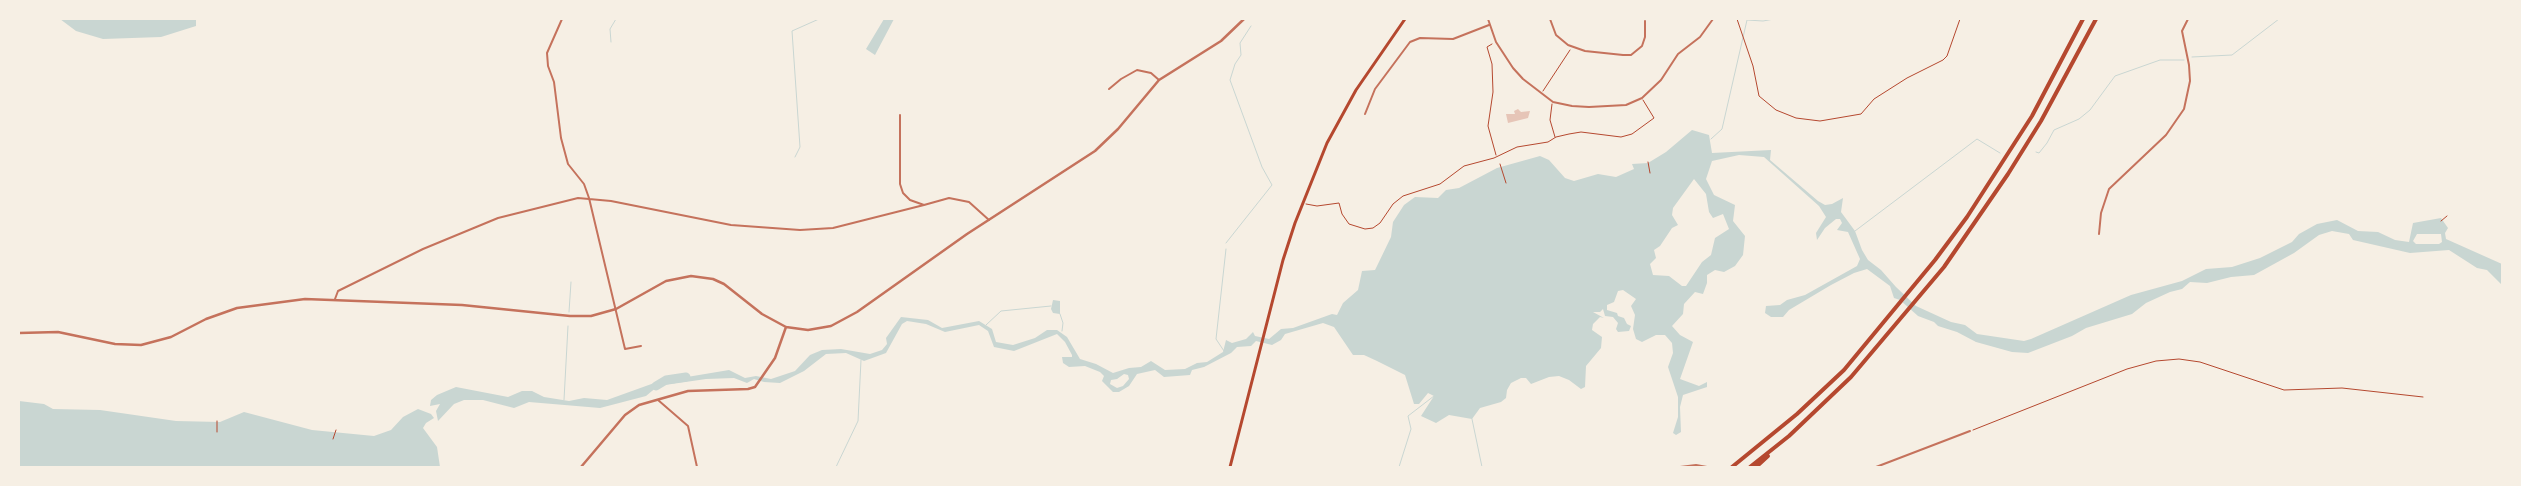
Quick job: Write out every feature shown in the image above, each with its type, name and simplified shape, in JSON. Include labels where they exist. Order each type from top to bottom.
[{"type":"highway","points":[[1732,467],[1797,414],[1844,370],[1915,285],[1967,217],[2032,116],[2083,19]]},
{"type":"highway","points":[[1756,467],[1851,377],[1944,267],[2008,174],[2078,55],[2096,19]]},
{"type":"highway","points":[[1750,467],[1789,436]]},
{"type":"main road","points":[[1230,467],[1288,241],[1302,204],[1327,143],[1356,90],[1404,19]]},
{"type":"street","points":[[562,19],[547,53],[548,65],[554,82],[561,138],[568,164],[584,184],[625,349],[641,346]]},
{"type":"street","points":[[19,333],[58,332],[115,344],[141,345],[171,337],[206,319],[237,308],[284,300],[336,299],[501,308],[570,316],[591,316],[616,310],[666,281],[682,277],[699,276],[713,279],[730,287],[769,318],[786,327],[815,330],[840,322],[989,220],[1044,186],[1108,140],[1160,80],[1221,41],[1244,19]]},
{"type":"street","points":[[1488,19],[1496,42],[1513,68],[1541,94],[1554,101],[1572,106],[1626,105],[1641,97],[1661,80],[1678,54],[1700,37],[1713,19]]},
{"type":"street","points":[[1550,19],[1556,35],[1568,45],[1585,51],[1623,55],[1631,55],[1642,46],[1645,37],[1645,20]]},
{"type":"street","points":[[2099,234],[2101,213],[2109,189],[2166,135],[2184,109],[2190,81],[2189,65],[2182,31],[2188,19]]},
{"type":"street","points":[[1365,114],[1376,89],[1410,42],[1420,38],[1453,39],[1489,25]]},
{"type":"street","points":[[1109,89],[1136,70],[1151,73],[1160,80]]},
{"type":"street","points":[[900,115],[900,184],[903,193],[910,200],[924,204]]},
{"type":"street","points":[[336,299],[338,291],[423,248],[498,218],[578,198],[611,201],[731,225],[800,230],[833,228],[949,198],[969,202],[989,220]]},
{"type":"street","points":[[582,467],[625,415],[639,405],[700,389],[748,389],[759,382],[775,358],[786,327]]},
{"type":"street","points":[[658,399],[688,426],[697,467]]},
{"type":"street","points":[[1876,467],[1970,431]]},
{"type":"street","points":[[1680,467],[1696,465],[1707,467]]},
{"type":"path","points":[[1737,19],[1753,66],[1759,96],[1776,110],[1811,121],[1839,119],[1861,114],[1874,99],[1907,78],[1944,60],[1960,19]]},
{"type":"path","points":[[1492,44],[1487,47],[1492,64],[1493,92],[1488,126],[1497,156]]},
{"type":"path","points":[[1541,94],[1570,50]]},
{"type":"path","points":[[1302,204],[1317,206],[1338,203],[1342,214],[1349,224],[1366,229],[1373,228],[1380,223],[1393,204],[1403,196],[1440,184],[1464,166],[1497,156],[1518,147],[1548,142],[1556,137],[1581,132],[1622,137],[1632,134],[1654,118],[1641,97]]},
{"type":"path","points":[[1554,101],[1550,120],[1556,137]]},
{"type":"path","points":[[1648,162],[1650,173]]},
{"type":"path","points":[[1500,164],[1506,183]]},
{"type":"path","points":[[2441,221],[2447,216]]},
{"type":"path","points":[[1970,431],[2127,369],[2179,359],[2200,362],[2284,390],[2342,388],[2423,396]]},
{"type":"path","points":[[217,421],[217,432]]},
{"type":"path","points":[[333,439],[336,430]]},
{"type":"shaded area","points":[[60,19],[196,19],[196,26],[161,37],[103,39],[76,31]]},
{"type":"shaded area","points":[[884,19],[894,19],[875,55],[866,49]]},
{"type":"shaded area","points":[[1692,130],[1709,135],[1712,153],[1771,150],[1770,160],[1818,201],[1825,205],[1832,204],[1843,198],[1841,212],[1855,231],[1868,260],[1881,270],[1916,306],[1951,322],[1965,325],[1977,334],[2024,341],[2031,339],[2131,295],[2182,281],[2206,269],[2232,267],[2260,258],[2292,242],[2299,234],[2317,224],[2337,220],[2358,231],[2378,232],[2395,240],[2409,242],[2413,223],[2441,218],[2448,228],[2445,233],[2446,239],[2502,264],[2502,285],[2487,270],[2477,268],[2449,250],[2410,253],[2353,240],[2349,234],[2332,231],[2319,235],[2294,253],[2254,275],[2231,277],[2207,283],[2190,282],[2182,289],[2170,292],[2146,303],[2132,314],[2086,328],[2072,336],[2028,353],[2012,352],[1976,342],[1918,316],[1900,300],[1894,298],[1890,286],[1867,269],[1854,273],[1831,285],[1789,310],[1783,317],[1771,317],[1765,313],[1766,306],[1780,305],[1787,300],[1805,295],[1857,266],[1860,259],[1848,232],[1837,230],[1842,223],[1840,219],[1836,219],[1825,228],[1817,240],[1816,233],[1826,217],[1819,206],[1764,157],[1739,155],[1712,161],[1706,179],[1714,195],[1735,205],[1733,221],[1745,236],[1743,255],[1735,266],[1724,272],[1715,270],[1707,275],[1707,283],[1703,294],[1695,292],[1684,304],[1683,314],[1672,326],[1680,335],[1693,342],[1680,379],[1699,386],[1707,382],[1707,387],[1683,395],[1680,407],[1681,432],[1676,435],[1673,433],[1678,417],[1678,397],[1668,367],[1673,353],[1672,343],[1665,335],[1656,335],[1642,342],[1636,339],[1633,329],[1635,315],[1631,306],[1636,299],[1623,290],[1618,291],[1614,302],[1607,305],[1607,310],[1617,313],[1618,316],[1624,318],[1627,324],[1631,326],[1629,331],[1618,332],[1616,329],[1618,323],[1613,317],[1605,316],[1603,309],[1600,312],[1593,312],[1604,318],[1600,317],[1593,324],[1592,330],[1602,337],[1601,348],[1586,366],[1585,387],[1581,389],[1569,380],[1559,376],[1549,377],[1531,384],[1526,378],[1521,378],[1511,383],[1507,390],[1506,398],[1501,402],[1480,408],[1472,419],[1449,415],[1436,423],[1421,416],[1434,396],[1428,393],[1419,404],[1414,404],[1405,375],[1364,355],[1353,355],[1334,327],[1323,323],[1285,334],[1281,340],[1272,345],[1256,341],[1251,346],[1237,347],[1231,353],[1204,367],[1192,370],[1190,375],[1164,377],[1155,370],[1137,374],[1129,386],[1119,392],[1113,392],[1102,381],[1104,376],[1100,372],[1085,366],[1069,367],[1063,363],[1062,357],[1072,357],[1072,355],[1065,342],[1057,334],[1014,351],[994,347],[988,331],[979,325],[945,332],[926,324],[907,321],[902,324],[886,353],[864,361],[846,353],[826,354],[804,371],[780,383],[754,379],[747,383],[734,378],[706,379],[658,386],[646,396],[600,408],[529,402],[514,408],[483,400],[464,400],[454,404],[438,421],[436,411],[440,404],[430,406],[431,400],[437,395],[456,387],[508,397],[522,391],[532,391],[544,397],[569,401],[584,398],[607,400],[657,382],[729,370],[745,378],[756,376],[771,379],[795,371],[810,355],[822,350],[841,349],[870,354],[882,350],[887,344],[886,338],[901,317],[928,320],[942,328],[979,321],[992,329],[996,342],[1013,345],[1035,338],[1047,330],[1057,330],[1067,337],[1080,359],[1096,364],[1113,373],[1129,368],[1141,367],[1151,361],[1165,370],[1185,369],[1197,363],[1207,362],[1223,352],[1226,340],[1232,343],[1246,339],[1253,332],[1255,336],[1269,339],[1281,329],[1293,328],[1332,314],[1337,315],[1343,303],[1358,290],[1362,271],[1375,270],[1391,237],[1393,222],[1404,205],[1415,197],[1438,198],[1446,190],[1459,188],[1497,168],[1540,156],[1549,160],[1565,178],[1574,181],[1598,174],[1616,177],[1634,169],[1632,164],[1648,163],[1666,152]],"holes":[[[1694,179],[1706,194],[1709,212],[1713,218],[1723,214],[1729,229],[1715,238],[1711,255],[1702,262],[1686,286],[1682,286],[1669,276],[1653,275],[1650,264],[1656,258],[1654,250],[1660,246],[1672,228],[1678,225],[1672,215],[1673,208]],[[2417,234],[2441,234],[2442,242],[2439,244],[2416,244],[2413,241]],[[1124,374],[1128,375],[1129,379],[1123,386],[1117,388],[1110,384],[1111,380],[1117,379]]]},
{"type":"shaded area","points":[[1053,300],[1060,301],[1060,314],[1053,313],[1051,309]]},
{"type":"shaded area","points":[[19,401],[44,404],[53,409],[100,410],[176,421],[220,422],[244,412],[312,430],[374,436],[391,430],[403,417],[418,409],[431,414],[434,418],[426,423],[423,428],[437,447],[440,467],[19,467]]},
{"type":"building","points":[[1518,109],[1521,112],[1530,111],[1528,118],[1508,123],[1506,114],[1515,114],[1514,111]]},
{"type":"waterway","points":[[611,42],[610,29],[616,19]]},
{"type":"waterway","points":[[795,157],[800,147],[792,31],[819,19]]},
{"type":"waterway","points":[[1711,139],[1722,129],[1747,20],[1763,21],[1774,19]]},
{"type":"waterway","points":[[2192,57],[2232,55],[2279,19]]},
{"type":"waterway","points":[[1226,243],[1272,185],[1262,167],[1230,80],[1235,64],[1241,55],[1240,43],[1251,26]]},
{"type":"waterway","points":[[2036,152],[2039,153],[2054,130],[2079,119],[2090,110],[2115,76],[2160,60],[2184,60]]},
{"type":"waterway","points":[[1855,231],[1977,139],[2000,153]]},
{"type":"waterway","points":[[1224,351],[1216,339],[1226,249]]},
{"type":"waterway","points":[[569,312],[571,282]]},
{"type":"waterway","points":[[986,325],[1001,311],[1051,306]]},
{"type":"waterway","points":[[1060,314],[1063,323],[1062,331]]},
{"type":"waterway","points":[[564,400],[568,326]]},
{"type":"waterway","points":[[836,467],[858,421],[861,360]]},
{"type":"waterway","points":[[656,386],[666,380],[686,377]]},
{"type":"waterway","points":[[1399,467],[1411,429],[1408,416],[1434,396]]},
{"type":"waterway","points":[[1472,419],[1482,467]]}]
